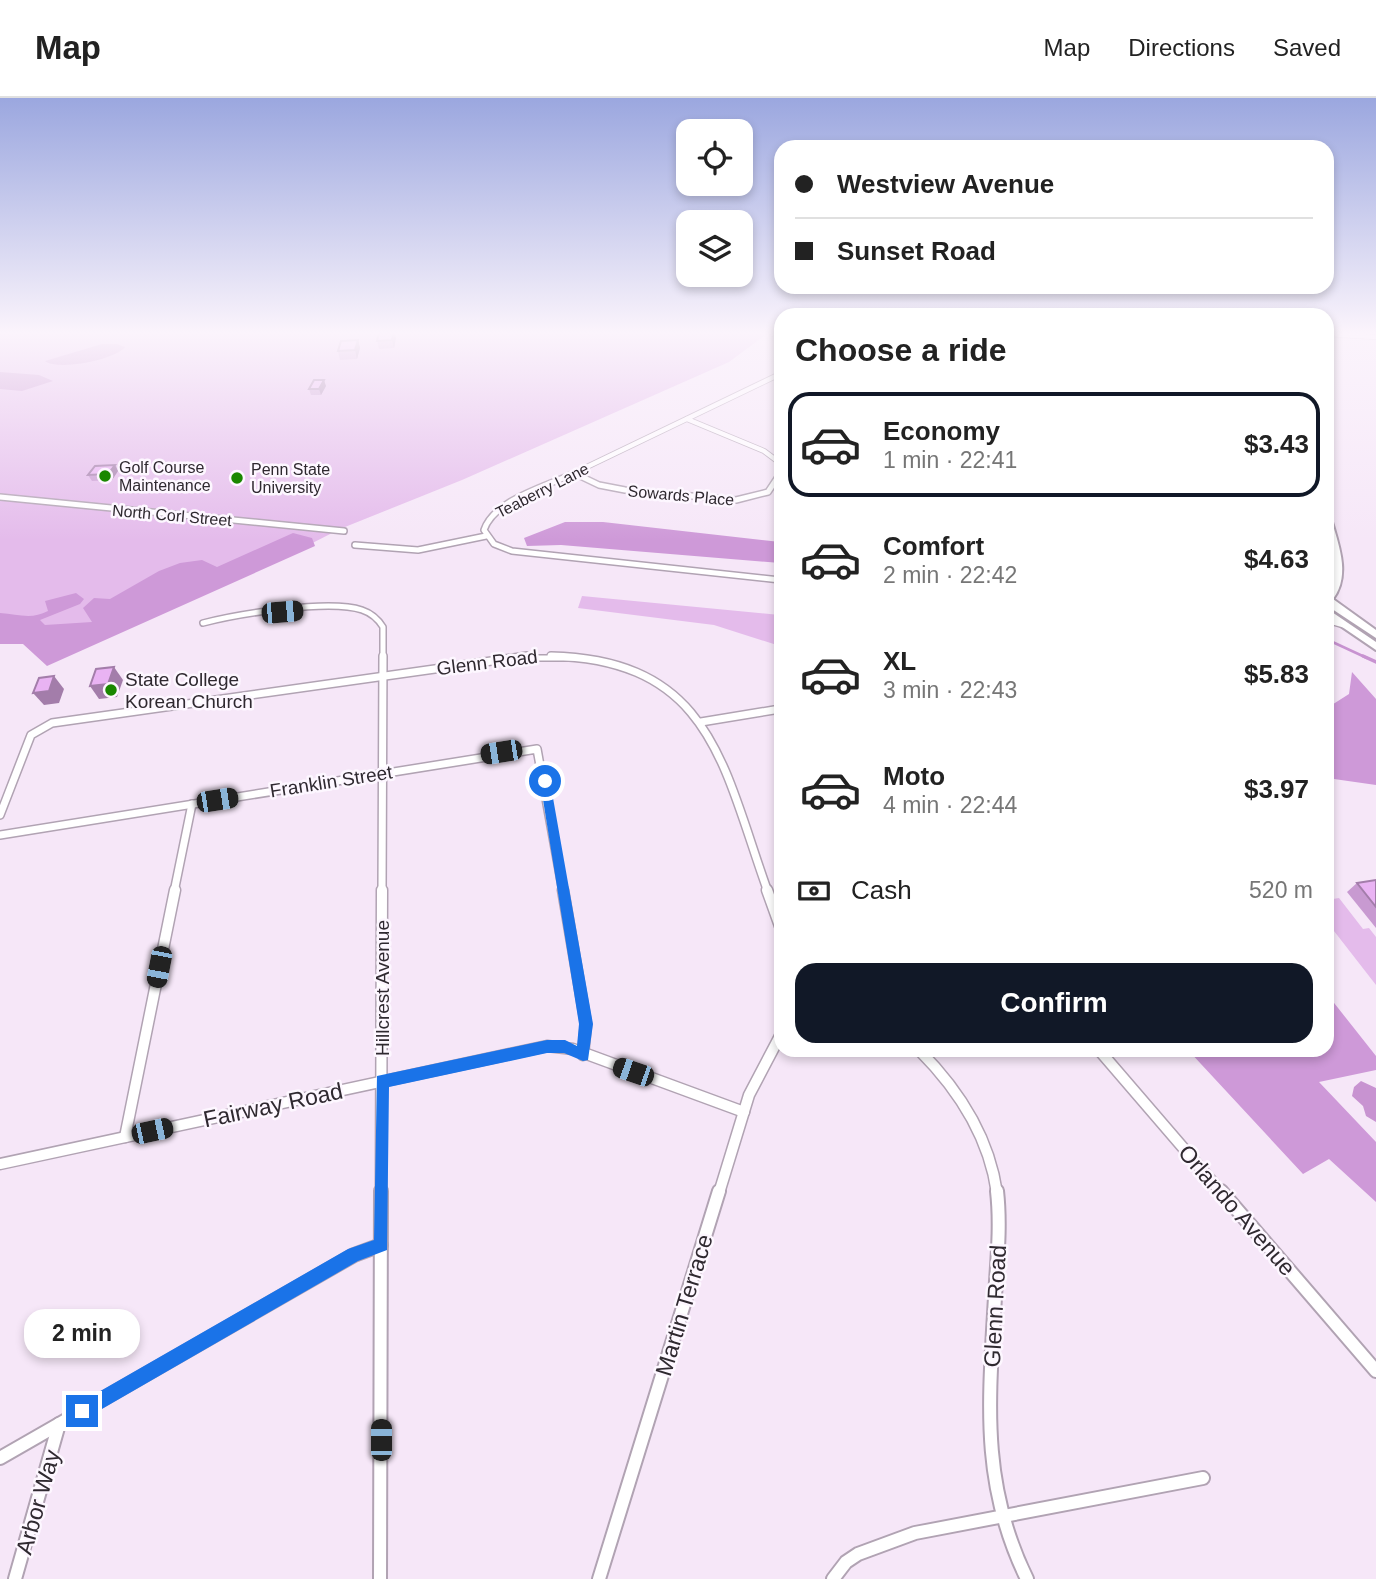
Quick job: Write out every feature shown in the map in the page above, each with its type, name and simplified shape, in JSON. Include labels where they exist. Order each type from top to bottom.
[{"type":"street","name":"Teaberry Lane","points":[[722,402],[496,511],[485,522],[486,536],[500,548],[512,551],[774,579]]},
{"type":"street","points":[[687,419],[774,459]]},
{"type":"street","name":"Sowards Place","points":[[574,473],[599,485],[625,491],[736,500],[768,492],[774,483]]},
{"type":"street","name":"North Corl Street","points":[[0,498],[344,531]]},
{"type":"street","points":[[355,545],[418,550],[486,536]]},
{"type":"street","points":[[1334,555],[1338,575],[1338,587],[1334,593]]},
{"type":"street","points":[[1334,577],[1338,575]]},
{"type":"street","name":"Hillcrest Avenue","points":[[203,623],[227,616],[338,608],[361,610],[375,617],[383,627],[380,1579]]},
{"type":"street","points":[[1334,608],[1376,635]]},
{"type":"street","points":[[1334,611],[1349,627],[1376,647]]},
{"type":"street","points":[[1334,622],[1349,627]]},
{"type":"street","name":"Glenn Road","points":[[0,815],[31,735],[52,723],[509,657],[566,655],[614,665],[642,675],[674,694],[701,722],[719,756],[774,909]]},
{"type":"street","points":[[701,722],[774,710]]},
{"type":"street","name":"Franklin Street","points":[[0,835],[537,749],[543,768],[586,1024],[583,1055]]},
{"type":"street","points":[[125,1137],[192,804]]},
{"type":"street","name":"Fairway Road","points":[[0,1164],[547,1046],[565,1047],[744,1112]]},
{"type":"street","name":"Martin Terrace","points":[[599,1579],[749,1095],[774,1047]]},
{"type":"street","name":"Glenn Road","points":[[925,1057],[962,1101],[980,1132],[997,1195],[1000,1225],[989,1430],[992,1483],[1001,1517],[1027,1579]]},
{"type":"street","name":"Orlando Avenue","points":[[1104,1057],[1376,1371]]},
{"type":"street","points":[[0,1458],[354,1255],[382,1245]]},
{"type":"street","name":"Arbor Way","points":[[15,1579],[59,1424]]},
{"type":"street","points":[[833,1579],[846,1562],[869,1548],[915,1533],[1203,1478]]},
{"type":"shaded area","name":"Penn State University","points":[[0,402],[638,402],[462,480],[340,529],[271,564],[138,623],[0,629]]},
{"type":"shaded area","points":[[565,522],[603,522],[774,541],[774,563],[561,545],[527,546],[524,538]]},
{"type":"shaded area","points":[[293,533],[312,538],[315,546],[47,666],[23,644],[0,644],[0,613],[30,616],[42,614],[48,611],[45,601],[76,593],[84,599],[80,604],[40,620],[45,625],[92,622],[83,608],[94,598],[110,599],[159,571],[180,563],[202,560],[217,567]]},
{"type":"shaded area","points":[[582,596],[774,614],[774,644],[714,625],[578,608]]},
{"type":"shaded area","points":[[1352,672],[1376,699],[1376,785],[1334,779],[1334,704],[1349,694]]},
{"type":"shaded area","points":[[1339,898],[1363,929],[1369,928],[1376,937],[1376,985],[1334,931],[1334,899]]},
{"type":"shaded area","points":[[1334,1003],[1376,1056],[1376,1070],[1319,1082],[1376,1142],[1376,1202],[1329,1159],[1303,1174],[1194,1057],[1334,1057]]},
{"type":"shaded area","points":[[1361,1081],[1376,1088],[1376,1122],[1366,1116],[1363,1106],[1352,1096],[1354,1087]]},
{"type":"building","points":[[115,465],[108,474],[88,475],[95,466]]},
{"type":"building","points":[[114,667],[108,684],[90,686],[96,669]]},
{"type":"building","points":[[54,676],[49,691],[33,693],[39,678]]},
{"type":"building","points":[[1376,880],[1376,907],[1357,883]]},
{"type":"waterway","points":[[1334,643],[1367,658]]},
{"type":"waterway","points":[[1363,656],[1376,662]]},
{"type":"place","name":"Golf Course Maintenance","points":[[105,476]]},
{"type":"place","name":"Penn State University","points":[[237,478]]},
{"type":"place","name":"State College Korean Church","points":[[111,690]]},
{"type":"route","points":[[82,1411],[354,1255],[382,1245],[382,1081],[547,1046],[573,1049],[583,1055],[586,1024],[545,781]]}]
